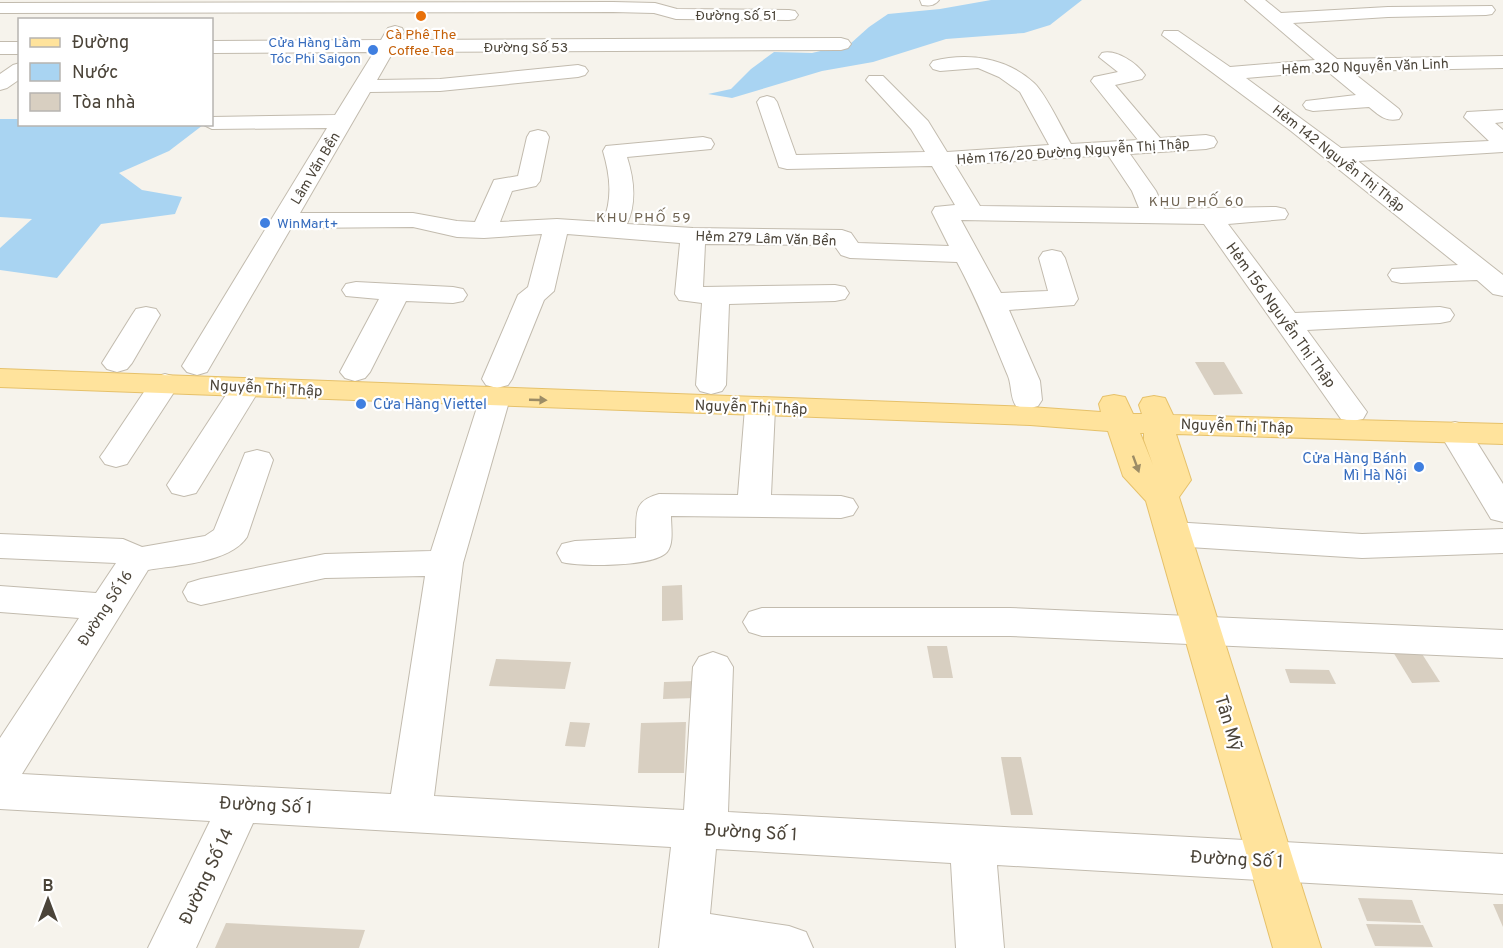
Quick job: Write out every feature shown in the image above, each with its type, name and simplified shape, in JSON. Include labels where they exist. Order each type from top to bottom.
[{"type":"main road","name":"Nguyễn Thị Thập","points":[[0,360],[117,363],[182,378],[246,387],[496,389],[711,386],[1117,413],[1352,412],[1503,416]]},
{"type":"main road","name":"Nguyễn Thị Thập","points":[[0,378],[182,378],[355,372],[496,389],[760,408],[1028,408]]},
{"type":"main road","name":"Tân Mỹ","points":[[1117,413],[1140,476],[1168,516],[1297,948]]},
{"type":"main road","name":"Nguyễn Thị Thập","points":[[1157,414],[1503,434]]},
{"type":"main road","points":[[1157,414],[1160,440],[1174,480],[1168,516]]},
{"type":"street","points":[[1254,0],[1329,65],[1391,114]]},
{"type":"street","points":[[1277,19],[1381,6],[1486,10]]},
{"type":"street","name":"Đường Số 51","points":[[0,8],[399,23],[644,7],[676,14],[789,15]]},
{"type":"street","name":"Đường Số 53","points":[[213,47],[399,23],[841,44]]},
{"type":"street","name":"Lâm Văn Bền","points":[[116,457],[182,378],[283,221],[399,23]]},
{"type":"street","points":[[291,28],[317,28]]},
{"type":"street","name":"Hẻm 142 Nguyễn Thị Thập","points":[[1171,35],[1227,72],[1339,155],[1503,288]]},
{"type":"street","points":[[0,48],[18,48]]},
{"type":"street","points":[[1109,57],[1135,75],[1101,81],[1154,145]]},
{"type":"street","points":[[940,65],[981,62],[1006,73],[1028,88],[1063,150]]},
{"type":"street","name":"Hẻm 320 Nguyễn Văn Linh","points":[[1227,72],[1329,65],[1503,62]]},
{"type":"street","points":[[0,84],[18,70]]},
{"type":"street","points":[[363,86],[440,85],[578,71]]},
{"type":"street","points":[[876,80],[920,126],[972,213]]},
{"type":"street","points":[[1313,105],[1374,100]]},
{"type":"street","name":"Hẻm 176/20 Đường Nguyễn Thị Thập","points":[[767,102],[787,162],[941,159],[1206,142]]},
{"type":"street","points":[[1501,146],[1475,117],[1503,116]]},
{"type":"street","points":[[213,123],[342,121]]},
{"type":"street","points":[[484,230],[502,186],[528,181],[538,137]]},
{"type":"street","points":[[612,228],[619,216],[622,176],[610,141],[703,144]]},
{"type":"street","points":[[1339,155],[1501,146]]},
{"type":"street","points":[[1115,148],[1144,191],[1155,216]]},
{"type":"street","points":[[1028,408],[1025,381],[992,302],[964,254],[944,212],[1211,217],[1276,214]]},
{"type":"street","name":"Hẻm 156 Nguyễn Thị Thập","points":[[1211,217],[1352,412]]},
{"type":"street","name":"Hẻm 279 Lâm Văn Bền","points":[[283,221],[413,220],[457,229],[484,230],[557,226],[612,228],[693,236],[842,238],[850,250],[964,254]]},
{"type":"street","points":[[410,813],[445,563],[496,389],[532,295],[540,291],[557,226]]},
{"type":"street","points":[[693,236],[689,294],[716,296],[835,293]]},
{"type":"street","points":[[992,302],[1064,299],[1052,258]]},
{"type":"street","points":[[1401,275],[1482,272]]},
{"type":"street","points":[[356,290],[453,295]]},
{"type":"street","points":[[355,372],[398,292]]},
{"type":"street","points":[[711,386],[716,296]]},
{"type":"street","points":[[117,363],[146,315]]},
{"type":"street","points":[[1287,322],[1440,315]]},
{"type":"street","points":[[184,485],[246,387]]},
{"type":"street","points":[[754,505],[760,408]]},
{"type":"street","points":[[1455,432],[1503,511]]},
{"type":"street","points":[[136,560],[214,546],[229,537],[257,460]]},
{"type":"street","points":[[575,553],[643,550],[653,546],[654,509],[659,505],[841,507]]},
{"type":"street","points":[[1168,516],[1362,546],[1503,541]]},
{"type":"street","name":"Đường Số 16","points":[[0,546],[123,551],[136,560],[0,772]]},
{"type":"street","points":[[201,592],[325,566],[445,563]]},
{"type":"street","points":[[0,599],[106,607]]},
{"type":"street","points":[[762,622],[1010,622],[1503,644]]},
{"type":"street","points":[[713,667],[700,830],[684,940],[789,948]]},
{"type":"street","name":"Đường Số 1","points":[[0,791],[1503,874]]},
{"type":"street","name":"Đường Số 14","points":[[172,948],[240,804]]},
{"type":"street","points":[[972,844],[980,948]]},
{"type":"water","points":[[991,0],[1082,0],[1050,25],[1024,33],[946,39],[873,62],[822,71],[732,98],[708,94],[731,89],[751,69],[774,52],[812,53],[850,44],[888,14],[940,9]]},
{"type":"water","points":[[0,119],[18,119],[18,126],[202,126],[169,151],[119,173],[142,190],[182,197],[175,214],[101,224],[57,278],[0,270],[0,248],[32,219],[0,217]]},
{"type":"building","points":[[1195,362],[1224,362],[1243,394],[1214,395]]},
{"type":"building","points":[[682,585],[683,620],[662,621],[662,586]]},
{"type":"building","points":[[927,646],[947,646],[953,678],[933,678]]},
{"type":"building","points":[[1417,646],[1440,682],[1412,683],[1390,647]]},
{"type":"building","points":[[496,659],[571,662],[565,689],[489,686]]},
{"type":"building","points":[[1285,669],[1329,670],[1336,684],[1290,683]]},
{"type":"building","points":[[696,681],[696,698],[663,699],[664,682]]},
{"type":"building","points":[[570,722],[590,723],[585,747],[565,746]]},
{"type":"building","points":[[686,722],[684,773],[638,773],[641,723]]},
{"type":"building","points":[[1001,757],[1021,757],[1033,815],[1011,815]]},
{"type":"building","points":[[1358,898],[1412,900],[1421,923],[1367,921]]},
{"type":"building","points":[[1493,904],[1503,904],[1503,927]]},
{"type":"building","points":[[226,923],[365,930],[359,948],[215,948]]},
{"type":"building","points":[[1366,924],[1423,925],[1433,947],[1375,946]]},
{"type":"place","name":"Cà Phê The Coffee Tea","points":[[421,16]]},
{"type":"place","name":"Cửa Hàng Làm Tóc Phi Saigon","points":[[373,50]]},
{"type":"place","name":"WinMart+","points":[[265,223]]},
{"type":"place","name":"Cửa Hàng Viettel","points":[[361,404]]},
{"type":"place","name":"Cửa Hàng Bánh Mì Hà Nội","points":[[1419,467]]},
{"type":"district","name":"KHU PHỐ 60","points":[[1197,201]]},
{"type":"district","name":"KHU PHỐ 59","points":[[644,217]]}]
